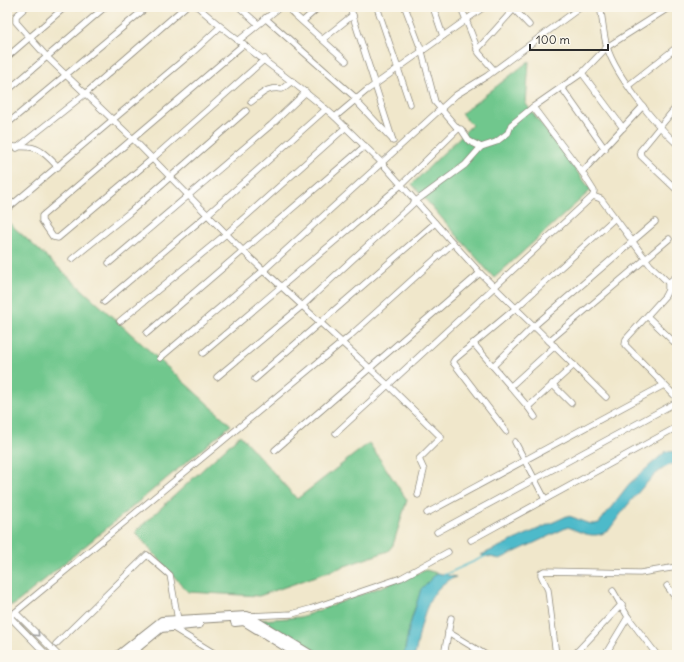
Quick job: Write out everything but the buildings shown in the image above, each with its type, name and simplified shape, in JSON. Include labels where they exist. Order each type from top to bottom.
[{"type":"street","points":[[26,7],[15,19],[29,38],[48,58],[134,140],[244,252],[320,324],[370,368],[441,437],[419,459],[424,470],[418,495]]},
{"type":"street","points":[[7,57],[66,7]]},
{"type":"street","points":[[7,91],[48,58],[105,7]]},
{"type":"street","points":[[7,124],[67,76],[147,7]]},
{"type":"street","points":[[17,148],[86,94],[185,7]]},
{"type":"street","points":[[198,7],[220,27],[265,59],[306,92],[346,127],[381,162],[480,273],[606,397]]},
{"type":"street","points":[[238,41],[280,7]]},
{"type":"street","points":[[286,7],[346,61]]},
{"type":"street","points":[[303,21],[319,7]]},
{"type":"street","points":[[350,7],[393,140]]},
{"type":"street","points":[[377,7],[410,104]]},
{"type":"street","points":[[406,7],[422,52],[435,102],[469,140],[481,147]]},
{"type":"street","points":[[433,7],[443,36]]},
{"type":"street","points":[[461,7],[477,50],[494,70]]},
{"type":"street","points":[[335,117],[376,84],[484,7]]},
{"type":"street","points":[[160,358],[264,270],[440,108],[580,7]]},
{"type":"street","points":[[600,7],[607,47],[615,64],[659,127],[677,144]]},
{"type":"street","points":[[216,377],[302,306],[416,201],[465,165],[481,147],[496,142],[508,133],[511,125],[533,107],[582,73],[607,47],[670,7]]},
{"type":"street","points":[[243,8],[258,24]]},
{"type":"street","points":[[477,50],[514,10],[528,25]]},
{"type":"street","points":[[323,39],[353,15]]},
{"type":"street","points":[[265,18],[356,100],[398,146]]},
{"type":"street","points":[[7,209],[220,27]]},
{"type":"street","points":[[244,44],[134,140],[42,216],[42,221],[53,237],[58,238],[152,159],[265,59]]},
{"type":"street","points":[[629,85],[677,47]]},
{"type":"street","points":[[582,73],[623,128]]},
{"type":"street","points":[[252,102],[267,89],[272,88],[282,90],[292,81]]},
{"type":"street","points":[[562,88],[605,149]]},
{"type":"street","points":[[109,263],[271,125],[306,92]]},
{"type":"street","points":[[582,172],[605,149],[643,106]]},
{"type":"street","points":[[677,106],[640,151],[641,156],[677,190]]},
{"type":"street","points":[[336,433],[389,386],[494,286],[593,196],[594,191],[582,172],[533,107]]},
{"type":"street","points":[[104,302],[207,215],[326,109]]},
{"type":"street","points":[[72,259],[170,178],[246,111]]},
{"type":"street","points":[[120,321],[226,234],[346,127]]},
{"type":"street","points":[[203,353],[280,286],[401,185],[458,129]]},
{"type":"street","points":[[7,146],[38,149],[58,167]]},
{"type":"street","points":[[147,333],[244,252],[365,146]]},
{"type":"street","points":[[593,196],[600,199],[646,259],[677,291]]},
{"type":"street","points":[[506,431],[453,362],[457,356],[516,308],[615,218]]},
{"type":"street","points":[[493,366],[534,326],[655,222]]},
{"type":"street","points":[[256,379],[436,223]]},
{"type":"street","points":[[549,340],[669,239]]},
{"type":"street","points":[[47,655],[9,618],[341,343],[453,243]]},
{"type":"street","points":[[275,450],[480,273]]},
{"type":"street","points":[[668,283],[677,276]]},
{"type":"street","points":[[668,283],[668,290],[665,296],[648,317],[626,339],[624,345],[677,398]]},
{"type":"street","points":[[648,317],[677,345]]},
{"type":"street","points":[[473,343],[507,384],[511,386],[535,417]]},
{"type":"street","points":[[511,386],[555,346]]},
{"type":"street","points":[[528,407],[574,365]]},
{"type":"street","points":[[552,384],[571,403]]},
{"type":"street","points":[[427,513],[664,385]]},
{"type":"street","points":[[437,532],[677,402]]},
{"type":"street","points":[[471,540],[677,427]]},
{"type":"street","points":[[515,442],[545,499]]},
{"type":"street","points":[[132,652],[161,628],[292,614],[310,610],[401,578],[448,552]]},
{"type":"street","points":[[56,644],[147,555],[170,575],[178,620]]},
{"type":"street","points":[[556,655],[548,590],[541,573],[544,571],[640,574],[677,567]]},
{"type":"street","points":[[667,586],[677,600]]},
{"type":"street","points":[[613,591],[622,604],[628,617],[657,655]]},
{"type":"street","points":[[574,655],[622,604]]},
{"type":"street","points":[[16,613],[58,655]]},
{"type":"street","points":[[605,655],[628,617]]},
{"type":"street","points":[[444,655],[451,618]]},
{"type":"street","points":[[245,619],[299,655]]},
{"type":"street","points":[[119,655],[162,621],[245,619],[311,655]]},
{"type":"street","points":[[162,621],[217,655]]},
{"type":"street","points":[[448,632],[486,655]]},
{"type":"street","points":[[132,652],[144,655]]},
{"type":"green space","points":[[529,61],[526,104],[591,190],[494,278],[412,184],[472,125],[461,114]]},
{"type":"green space","points":[[7,221],[231,425],[14,605],[7,605]]},
{"type":"green space","points":[[240,435],[297,499],[369,443],[407,500],[393,545],[388,551],[259,596],[188,592],[135,532]]},
{"type":"green space","points":[[426,570],[437,573],[429,581],[418,600],[408,633],[404,655],[318,655],[261,620],[301,617]]},
{"type":"water","points":[[668,451],[677,452],[677,464],[669,465],[650,479],[609,530],[604,533],[599,535],[588,534],[568,527],[500,559],[481,555],[567,516],[590,524],[599,523],[629,484]]},
{"type":"water","points":[[437,573],[456,577],[437,589],[431,599],[422,621],[415,655],[404,655],[409,628],[421,589]]},
{"type":"waterway","points":[[444,575],[486,556]]}]
